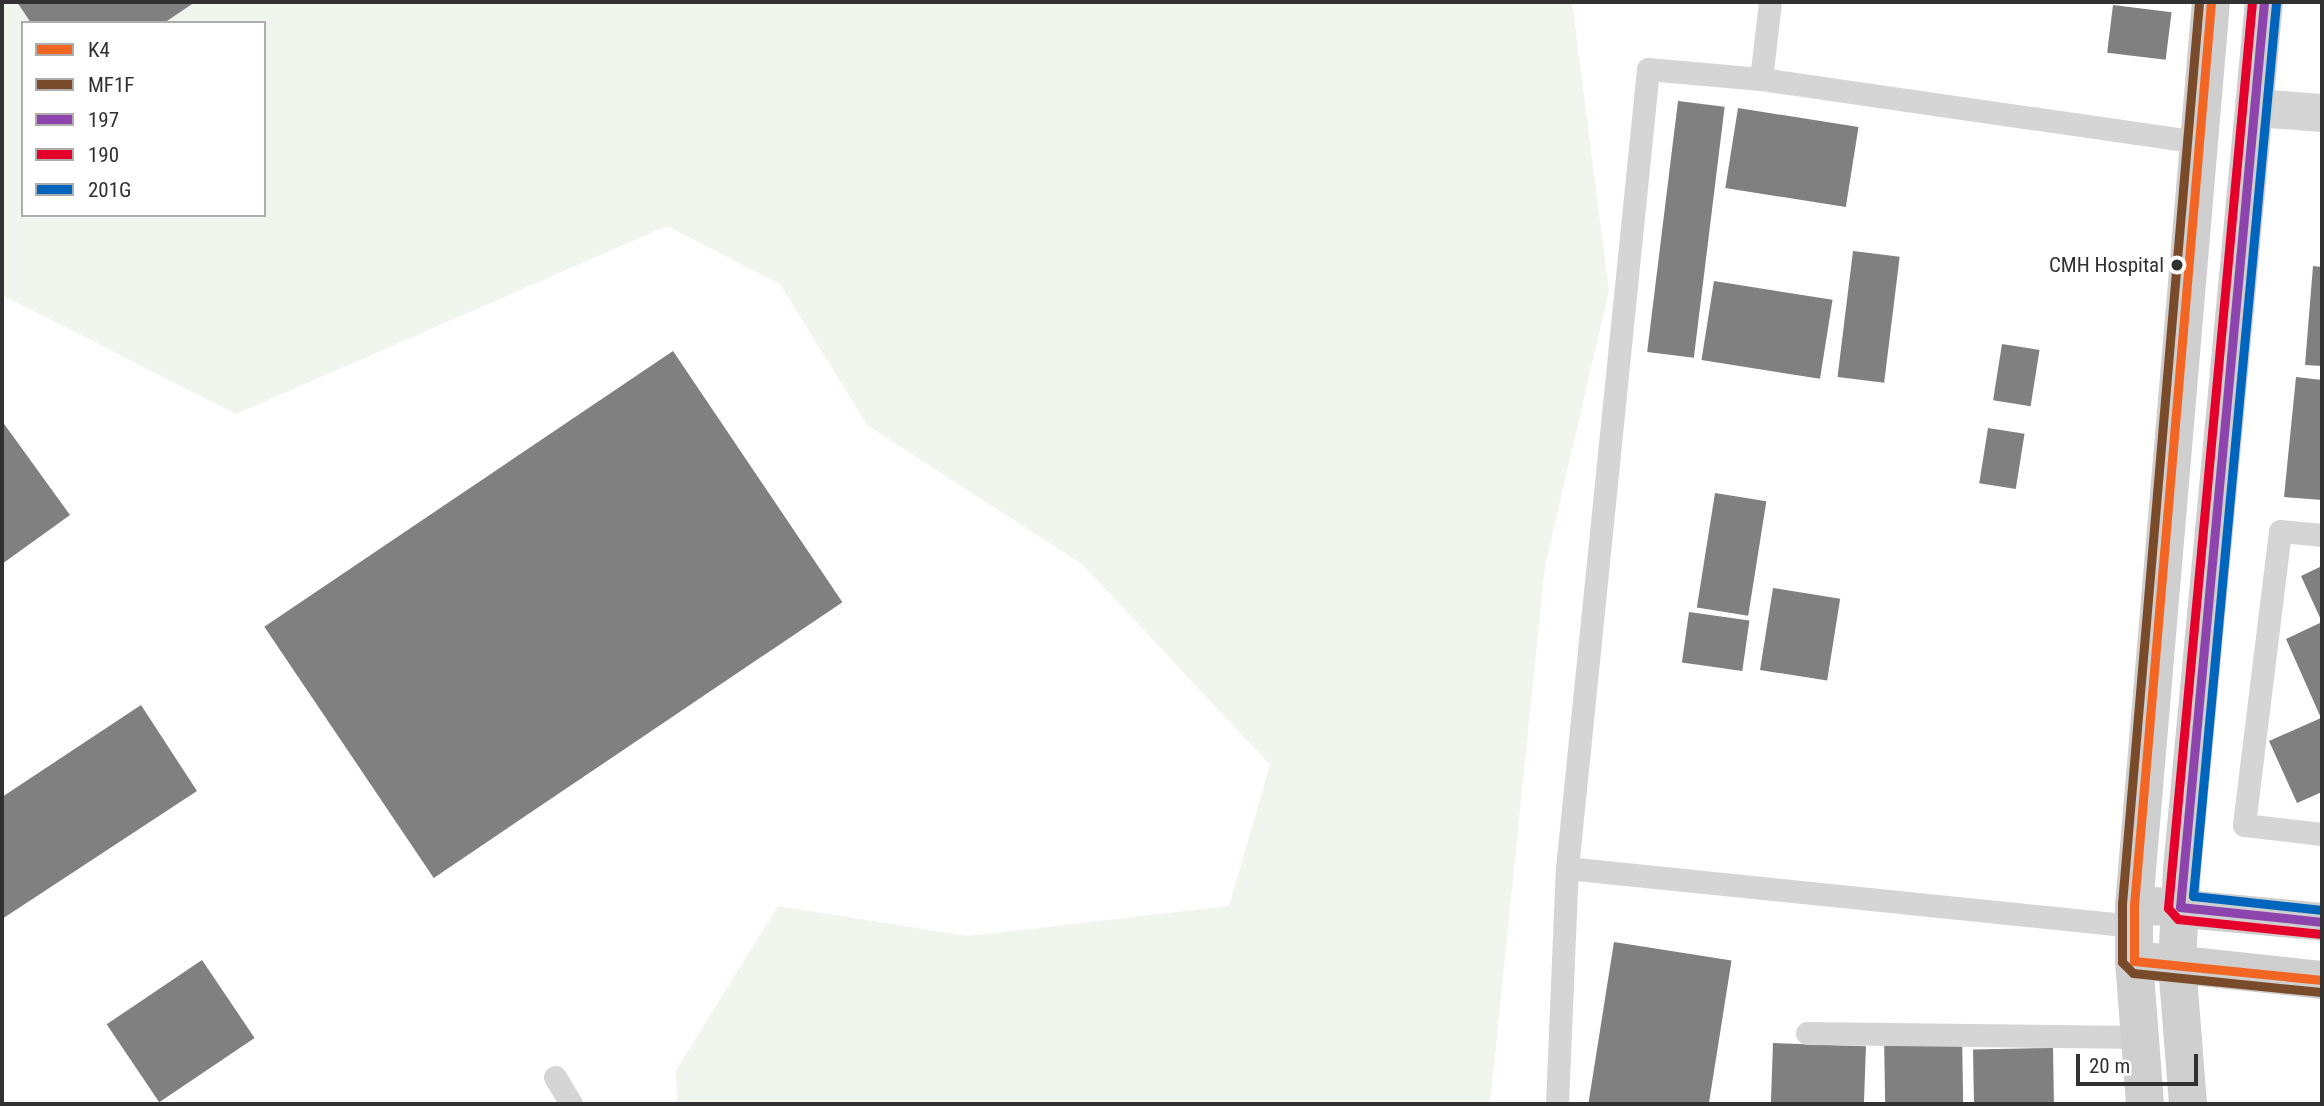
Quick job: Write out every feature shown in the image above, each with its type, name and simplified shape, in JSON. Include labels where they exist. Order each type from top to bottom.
[{"type":"main road","points":[[2145,1104],[2134,931],[2210,2]]},
{"type":"main road","points":[[2188,1104],[2177,964],[2180,907],[2264,2]]},
{"type":"main road","points":[[2172,454],[2221,459]]},
{"type":"main road","points":[[2134,931],[2180,907],[2322,922]]},
{"type":"main road","points":[[2134,931],[2177,964],[2322,979]]},
{"type":"street","points":[[2256,108],[2322,113]]},
{"type":"lane","points":[[1761,79],[1770,2]]},
{"type":"lane","points":[[1557,1104],[1567,868],[1648,69],[1761,79],[2199,142]]},
{"type":"lane","points":[[2322,535],[2280,531],[2244,825],[2322,834]]},
{"type":"lane","points":[[1567,868],[2134,931]]},
{"type":"lane","points":[[1807,1033],[2140,1037]]},
{"type":"lane","points":[[555,1077],[571,1104]]},
{"type":"shaded area","points":[[2,2],[1572,2],[1609,291],[1545,566],[1490,1104],[677,1104],[676,1070],[778,906],[967,936],[1229,906],[1270,765],[1083,565],[867,425],[780,284],[667,226],[236,414],[2,295]]},
{"type":"building","points":[[17,2],[195,2],[167,21],[30,21]]},
{"type":"building","points":[[2113,5],[2172,12],[2166,60],[2107,53]]},
{"type":"building","points":[[1678,101],[1725,107],[1694,358],[1647,352]]},
{"type":"building","points":[[1738,108],[1858,127],[1846,207],[1725,188]]},
{"type":"building","points":[[1853,251],[1900,257],[1884,383],[1838,377]]},
{"type":"building","points":[[2313,266],[2322,267],[2322,366],[2305,365]]},
{"type":"building","points":[[1714,281],[1833,300],[1820,379],[1701,360]]},
{"type":"building","points":[[2002,344],[2040,350],[2031,406],[1993,400]]},
{"type":"building","points":[[673,351],[842,602],[434,878],[264,627]]},
{"type":"building","points":[[2296,377],[2322,380],[2322,500],[2284,497]]},
{"type":"building","points":[[2,421],[70,515],[2,564]]},
{"type":"building","points":[[1988,428],[2025,434],[2016,489],[1979,483]]},
{"type":"building","points":[[1715,493],[1766,501],[1748,616],[1697,608]]},
{"type":"building","points":[[2322,566],[2322,622],[2301,576]]},
{"type":"building","points":[[1773,588],[1840,599],[1827,681],[1760,670]]},
{"type":"building","points":[[1689,612],[1749,620],[1742,671],[1682,663]]},
{"type":"building","points":[[2322,622],[2322,792],[2297,803],[2269,741],[2321,718],[2286,639]]},
{"type":"building","points":[[141,705],[197,791],[2,919],[2,797]]},
{"type":"building","points":[[1614,942],[1732,961],[1709,1104],[1588,1104]]},
{"type":"building","points":[[202,960],[255,1038],[159,1102],[107,1024]]},
{"type":"building","points":[[1962,1035],[1963,1104],[1885,1104],[1884,1036]]},
{"type":"building","points":[[1773,1043],[1866,1046],[1864,1104],[1771,1104]]},
{"type":"building","points":[[2053,1048],[2054,1104],[1974,1104],[1973,1049]]},
{"type":"transit line","name":"MF1F","points":[[2199,2],[2122,904],[2122,962],[2133,973],[2321,992]]},
{"type":"transit line","name":"K4","points":[[2211,2],[2134,905],[2134,961],[2322,980]]},
{"type":"transit line","name":"190","points":[[2252,2],[2168,908],[2178,919],[2321,934]]},
{"type":"transit line","name":"197","points":[[2264,2],[2180,907],[2322,922]]},
{"type":"transit line","name":"201G","points":[[2276,3],[2193,896],[2322,910]]},
{"type":"place","name":"CMH Hospital","points":[[2177,265]]}]
